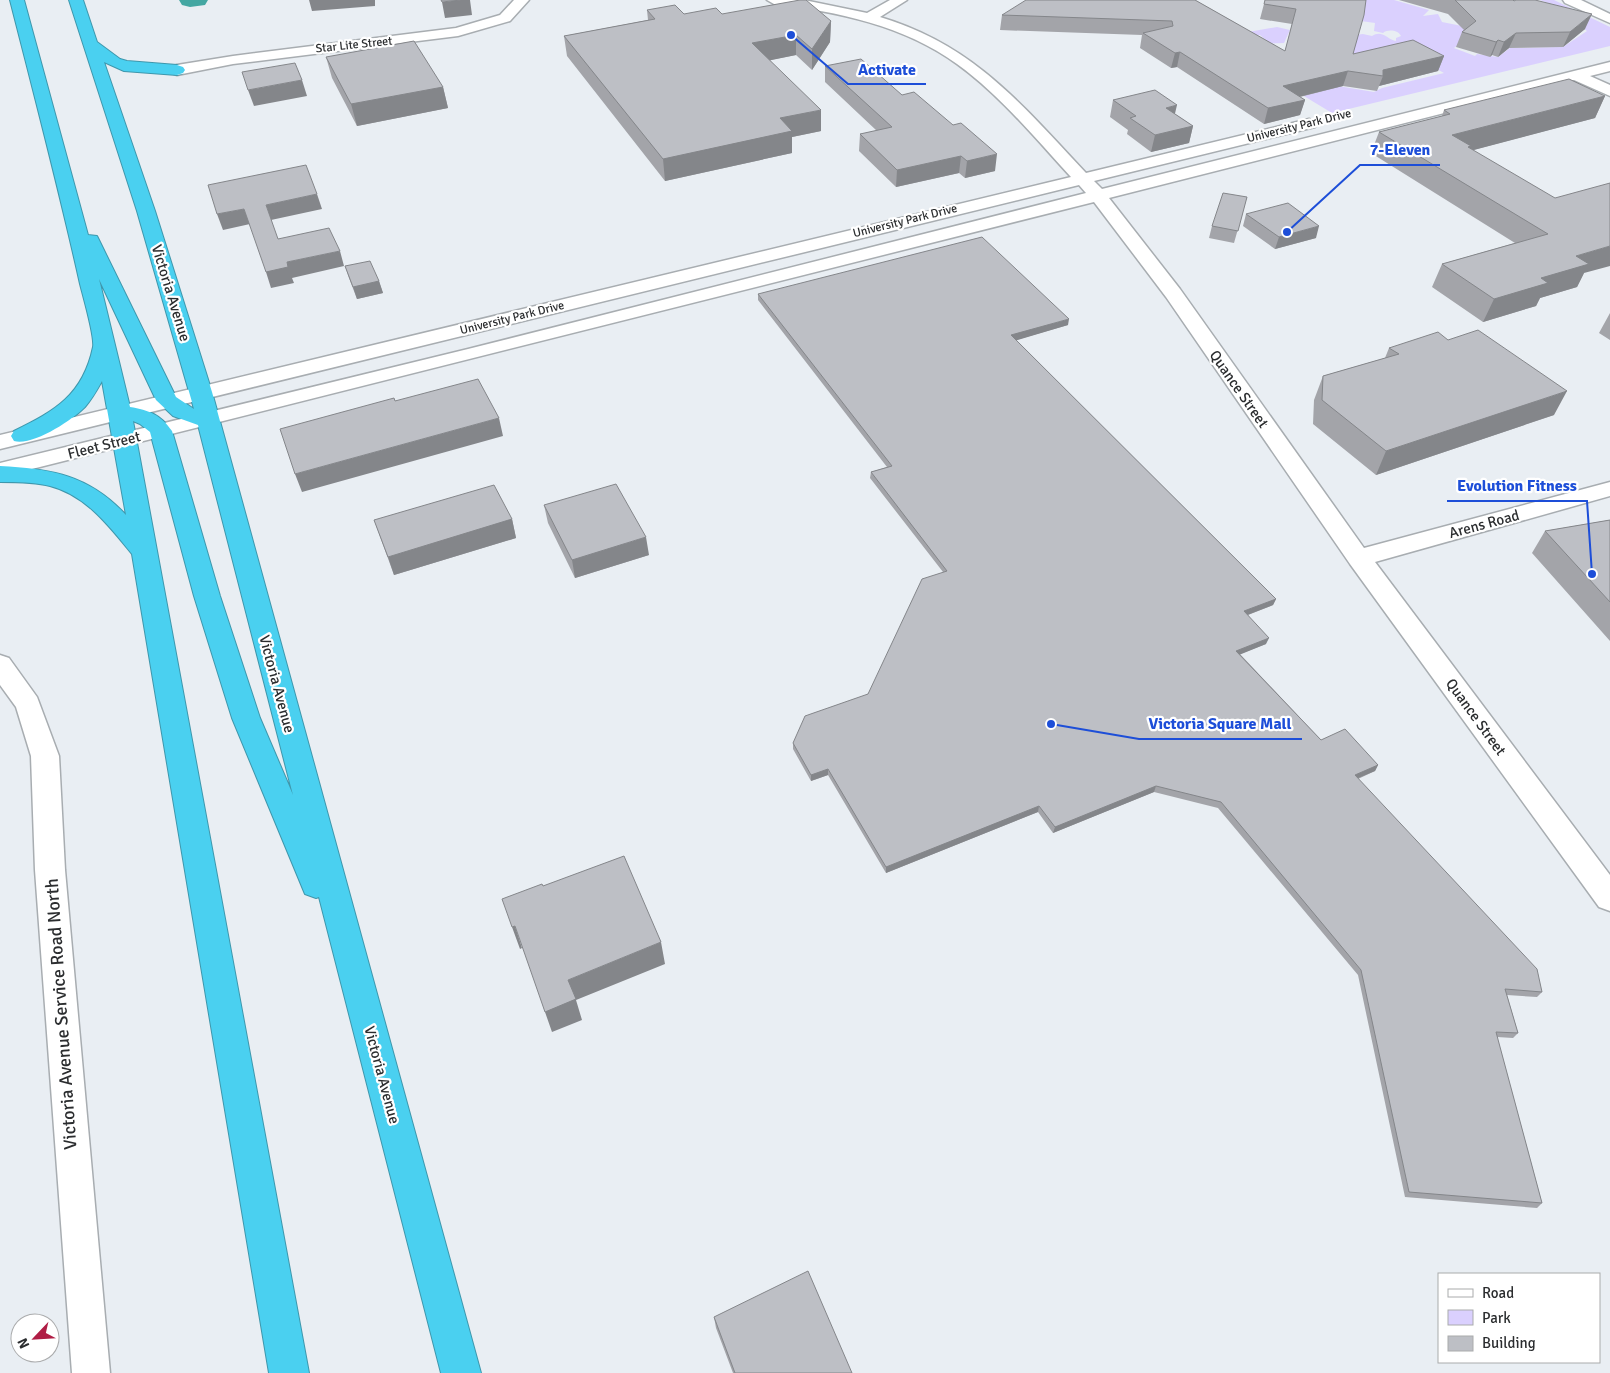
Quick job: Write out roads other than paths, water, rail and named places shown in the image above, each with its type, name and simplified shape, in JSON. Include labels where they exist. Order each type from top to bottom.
[{"type":"highway","points":[[17,0],[72,206],[120,412],[289,1373]]},
{"type":"highway","name":"Victoria Avenue","points":[[76,0],[146,211],[204,406],[461,1373]]},
{"type":"highway","points":[[92,45],[114,62],[124,66],[177,70]]},
{"type":"highway","points":[[114,112],[131,88],[177,70]]},
{"type":"highway","points":[[72,206],[108,273],[167,400],[177,410],[190,417],[204,406]]},
{"type":"highway","points":[[22,436],[61,414],[74,405],[84,394],[93,377],[105,343]]},
{"type":"highway","points":[[120,412],[143,416],[154,421],[162,431],[206,596],[246,718],[358,988]]},
{"type":"highway","points":[[0,474],[48,477],[68,482],[92,496],[106,508],[144,551]]},
{"type":"street","name":"Star Lite Street","points":[[177,70],[233,60],[458,32],[504,18],[522,0]]},
{"type":"street","name":"Quance Street","points":[[774,0],[811,5],[868,18],[930,41],[969,66],[1010,103],[1089,187],[1169,290],[1358,558],[1610,898]]},
{"type":"street","points":[[868,18],[900,0]]},
{"type":"street","points":[[1570,0],[1610,19]]},
{"type":"street","points":[[1544,67],[1610,52]]},
{"type":"street","name":"University Park Drive","points":[[204,406],[370,353],[1089,187],[1260,155],[1610,66]]},
{"type":"street","points":[[1577,75],[1610,91]]},
{"type":"street","name":"University Park Drive","points":[[204,406],[1089,187],[1257,136],[1322,120]]},
{"type":"street","points":[[1257,136],[1266,143],[1260,155]]},
{"type":"street","name":"Fleet Street","points":[[0,442],[167,400],[204,406]]},
{"type":"street","name":"Fleet Street","points":[[0,470],[162,431],[204,406]]},
{"type":"street","name":"Arens Road","points":[[1358,558],[1610,489]]},
{"type":"street","name":"Victoria Avenue Service Road North","points":[[0,665],[28,704],[45,756],[50,870],[91,1373]]},
{"type":"waterway","points":[[190,0],[197,0]]},
{"type":"place","name":"Activate","points":[[791,35]]},
{"type":"place","name":"7-Eleven","points":[[1287,232]]},
{"type":"place","name":"Evolution Fitness","points":[[1592,574]]},
{"type":"place","name":"Victoria Square Mall","points":[[1051,724]]}]
